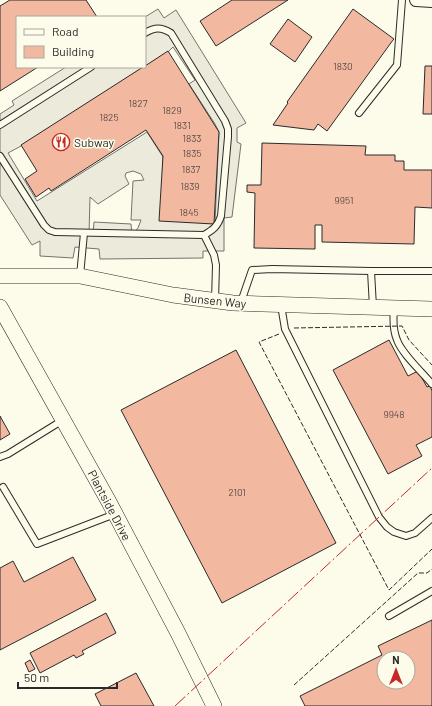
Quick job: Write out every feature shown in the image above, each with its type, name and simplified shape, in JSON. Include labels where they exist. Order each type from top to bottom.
[{"type":"street","points":[[416,0],[432,1]]},
{"type":"street","name":"Bunsen Way","points":[[0,276],[80,276],[173,295],[241,304],[432,308]]},
{"type":"street","name":"Plantside Drive","points":[[0,307],[115,514],[178,633],[214,706]]},
{"type":"lane","points":[[359,113],[397,65],[402,0]]},
{"type":"lane","points":[[0,156],[49,230],[55,232],[84,233],[204,235],[211,231],[219,223],[221,216],[228,129],[225,121],[171,33],[164,29],[156,28],[146,32]]},
{"type":"lane","points":[[0,124],[89,68]]},
{"type":"lane","points":[[80,276],[84,233]]},
{"type":"lane","points":[[204,235],[214,255],[216,265],[215,301]]},
{"type":"lane","points":[[241,304],[252,270],[432,271]]},
{"type":"lane","points":[[371,271],[372,307]]},
{"type":"lane","points":[[281,305],[284,329],[379,517],[387,527],[394,532],[406,536],[415,533],[432,518]]},
{"type":"lane","points":[[394,308],[394,329],[397,340],[404,352],[432,384]]},
{"type":"lane","points":[[0,457],[8,454],[63,420]]},
{"type":"lane","points":[[3,487],[37,544],[115,514]]},
{"type":"lane","points":[[389,616],[432,591]]},
{"type":"shaded area","points":[[158,9],[164,18],[176,10],[246,123],[237,128],[237,142],[241,144],[232,217],[224,218],[224,251],[203,251],[203,258],[100,259],[99,249],[75,247],[73,258],[40,256],[40,241],[32,245],[0,195],[0,114],[14,105],[12,101],[64,68],[143,68],[8,153],[37,201],[147,132],[163,157],[161,220],[215,222],[219,132],[189,84],[195,80],[173,47],[146,66],[146,16]],"holes":[[[133,171],[141,174],[144,180],[133,181],[131,220],[141,220],[138,228],[132,235],[131,224],[94,222],[93,234],[89,234],[90,197],[98,204],[129,184],[125,176],[126,173]]]},
{"type":"building","points":[[10,0],[86,0],[96,16],[16,16],[16,68],[36,68],[0,91],[0,6]]},
{"type":"building","points":[[232,0],[288,0],[216,46],[200,21]]},
{"type":"building","points":[[353,9],[394,39],[327,131],[318,124],[314,130],[273,125],[288,103],[287,102]]},
{"type":"building","points":[[288,19],[312,37],[295,62],[270,44]]},
{"type":"building","points":[[168,51],[219,132],[214,224],[159,221],[163,156],[146,130],[51,191],[49,188],[36,197],[25,179],[37,171],[21,145],[141,68],[146,68],[146,65]]},
{"type":"building","points":[[425,66],[432,66],[432,114],[423,114]]},
{"type":"building","points":[[262,143],[366,146],[365,155],[395,155],[395,161],[404,161],[404,170],[432,170],[432,208],[415,207],[414,244],[322,242],[322,225],[315,225],[315,249],[254,248],[255,193],[247,192],[247,185],[261,185]]},
{"type":"building","points":[[389,340],[408,376],[418,371],[427,387],[430,386],[432,391],[432,437],[416,445],[422,456],[388,474],[333,370]]},
{"type":"building","points":[[236,350],[336,543],[222,603],[121,410]]},
{"type":"building","points":[[0,416],[10,434],[0,440]]},
{"type":"building","points":[[73,557],[96,600],[0,650],[0,568],[13,561],[24,582]]},
{"type":"building","points":[[106,613],[116,633],[82,651],[84,654],[76,658],[74,655],[40,673],[30,653]]},
{"type":"building","points":[[432,620],[432,706],[305,706],[300,696],[376,658],[376,690],[416,690],[416,650],[380,650],[378,646]]},
{"type":"building","points":[[30,660],[35,669],[29,672],[25,663]]},
{"type":"building","points":[[136,673],[154,706],[101,706],[95,694]]},
{"type":"fence","points":[[294,328],[402,326],[409,340],[432,365]]},
{"type":"fence","points":[[279,334],[259,342],[389,590],[432,549]]},
{"type":"fence","points":[[294,685],[418,573],[427,573],[432,569]]},
{"type":"power","points":[[175,706],[432,468]]},
{"type":"place","name":"Subway","points":[[61,142]]}]
